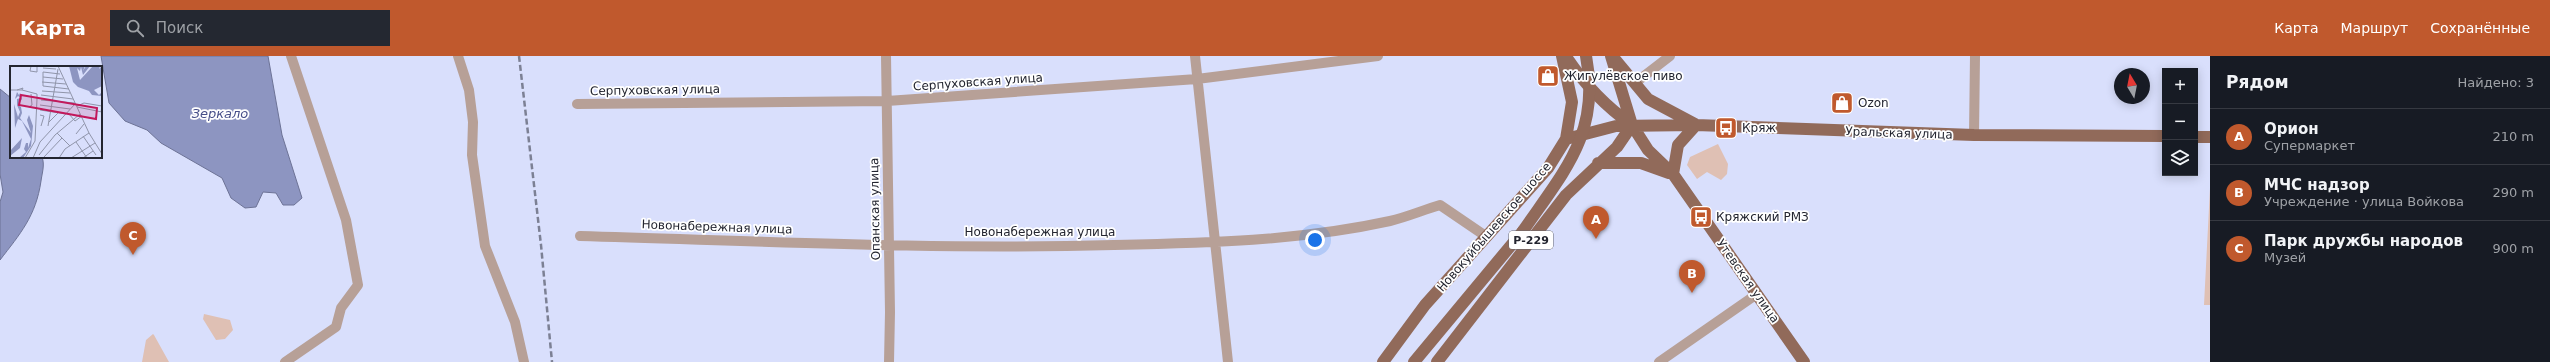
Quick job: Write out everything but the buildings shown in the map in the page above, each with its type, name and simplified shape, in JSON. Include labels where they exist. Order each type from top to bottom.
[{"type":"main road","name":"Новокуйбышевское шоссе","points":[[1383,362],[1425,306],[1548,168],[1566,139],[1572,102],[1562,56]]},
{"type":"main road","points":[[1565,56],[1581,80],[1605,106],[1632,125]]},
{"type":"main road","name":"Новокуйбышевское шоссе","points":[[1414,362],[1523,231],[1569,165],[1583,136],[1590,96],[1590,80],[1586,56]]},
{"type":"main road","points":[[1611,56],[1632,125]]},
{"type":"main road","points":[[1598,163],[1641,163],[1673,174],[1678,145],[1696,125],[1648,99],[1611,56]]},
{"type":"main road","name":"Уральская улица","points":[[1566,139],[1599,130],[1632,125],[1696,125],[1974,135],[2162,136]]},
{"type":"main road","name":"Р-229","points":[[1437,362],[1570,190],[1617,147],[1632,125]]},
{"type":"main road","name":"Утевская улица","points":[[1632,125],[1648,150],[1673,174],[1758,294],[1802,361]]},
{"type":"main road","points":[[2198,137],[2210,137]]},
{"type":"main road","points":[[1548,168],[1562,172],[1570,182],[1570,190]]},
{"type":"street","points":[[285,362],[336,327],[341,308],[358,285],[346,220],[291,56]]},
{"type":"street","points":[[458,56],[468,90],[471,109],[472,155],[485,246],[515,322],[524,362]]},
{"type":"street","name":"Опанская улица","points":[[886,56],[889,362]]},
{"type":"street","points":[[1195,56],[1228,362]]},
{"type":"street","name":"Серпуховская улица","points":[[578,104],[887,101],[1197,79],[1378,56]]},
{"type":"street","points":[[1635,83],[1670,56]]},
{"type":"street","points":[[1974,56],[1974,135]]},
{"type":"street","name":"Новонабережная улица","points":[[580,236],[888,245],[1061,246],[1214,242],[1286,239],[1384,222],[1440,205],[1487,236]]},
{"type":"street","points":[[1659,362],[1758,294]]},
{"type":"shaded area","points":[[1718,144],[1728,164],[1727,174],[1721,180],[1707,172],[1697,179],[1687,165],[1690,157]]},
{"type":"shaded area","points":[[2210,188],[2210,305],[2204,305]]},
{"type":"shaded area","points":[[204,314],[230,320],[233,330],[225,339],[216,340],[203,319]]},
{"type":"shaded area","points":[[153,334],[169,362],[142,362],[146,340]]},
{"type":"water","name":"Зеркало","points":[[101,56],[268,56],[282,135],[302,198],[294,205],[283,205],[276,193],[263,192],[256,207],[245,208],[231,198],[222,178],[161,143],[147,130],[125,121],[109,103]]},
{"type":"water","points":[[0,89],[10,97],[10,158],[42,158],[43,166],[39,193],[31,215],[0,260],[0,202],[3,192],[0,174]]},
{"type":"railway","points":[[519,56],[541,245],[552,362]]},
{"type":"place","name":"Жигулёвское пиво","points":[[1548,76]]},
{"type":"place","name":"Ozon","points":[[1842,103]]},
{"type":"place","name":"Кряж","points":[[1726,128]]},
{"type":"place","name":"Кряжский РМЗ","points":[[1701,217]]},
{"type":"place","name":"Орион","points":[[1596,239]]},
{"type":"place","name":"Парк дружбы народов","points":[[133,255]]},
{"type":"place","name":"МЧС надзор","points":[[1692,293]]}]
